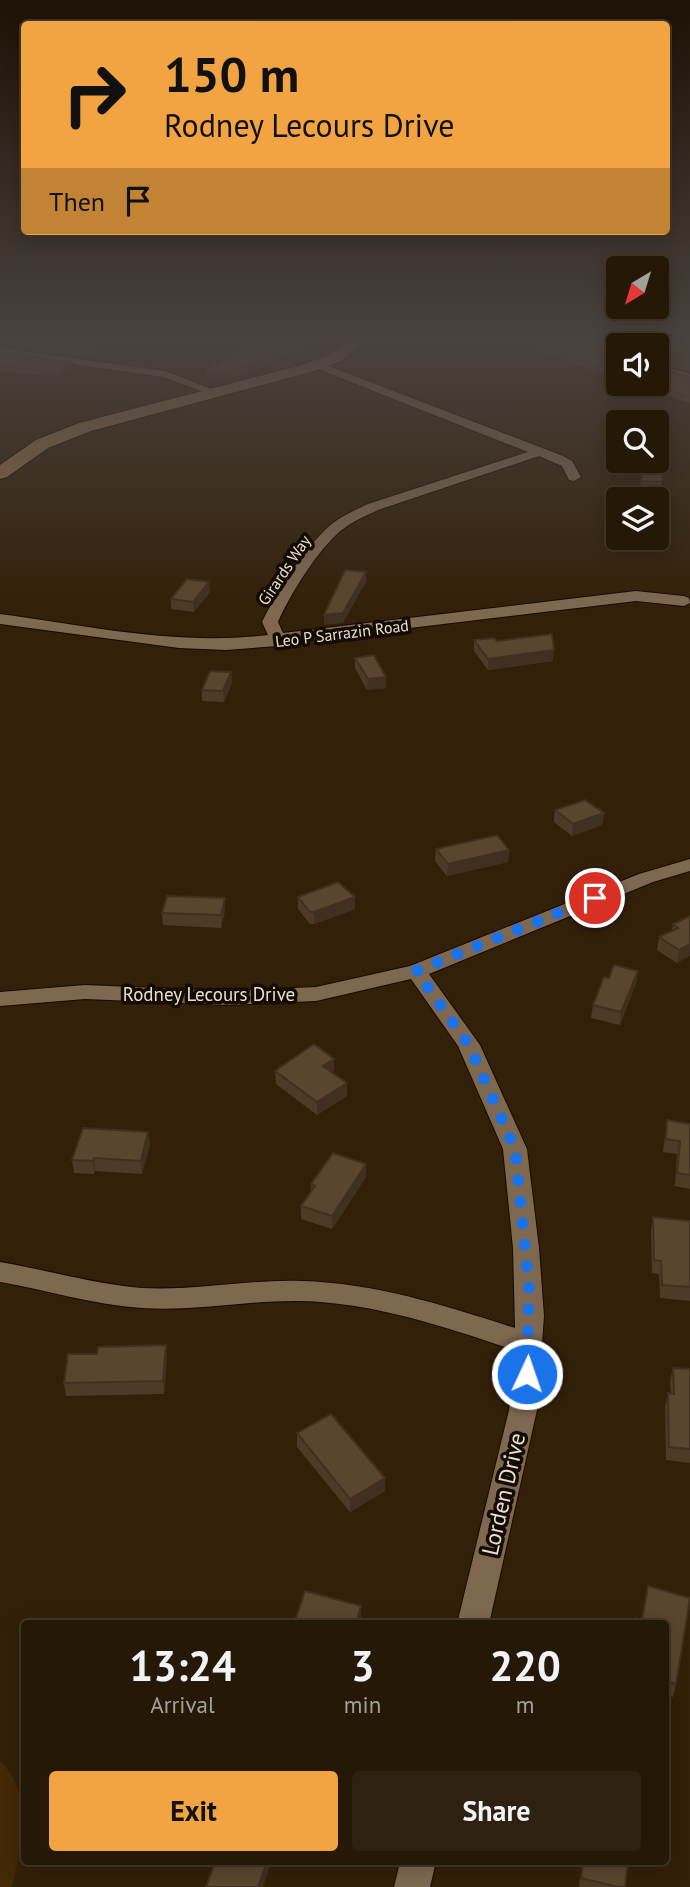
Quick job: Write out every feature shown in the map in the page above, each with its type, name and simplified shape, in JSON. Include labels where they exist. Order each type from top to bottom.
[{"type":"street","points":[[0,473],[27,452],[75,431]]},
{"type":"street","points":[[486,431],[567,464],[574,477]]},
{"type":"street","name":"Girards Way","points":[[278,641],[270,622],[278,605],[317,549],[341,524],[373,507],[539,452]]},
{"type":"street","name":"Leo P Sarrazin Road","points":[[0,619],[202,645],[278,641],[636,596],[684,601]]},
{"type":"street","name":"Rodney Lecours Drive","points":[[0,999],[85,992],[228,998],[316,994],[416,971],[646,878],[690,865]]},
{"type":"street","name":"Lorden Drive","points":[[416,971],[469,1045],[515,1149],[528,1275],[529,1344],[523,1410],[474,1620]]},
{"type":"street","points":[[0,1272],[140,1297],[187,1298],[301,1291],[367,1298],[434,1312],[529,1344]]},
{"type":"street","points":[[412,1887],[417,1865]]},
{"type":"shaded area","points":[[0,1761],[11,1774],[18,1789],[21,1800],[21,1837],[12,1887],[0,1887]]},
{"type":"building","points":[[642,473],[663,473],[662,482],[641,481]]},
{"type":"building","points":[[345,570],[366,572],[343,613],[324,615]]},
{"type":"building","points":[[187,579],[209,582],[193,602],[171,599]]},
{"type":"building","points":[[552,634],[554,650],[488,659],[474,640],[494,638],[497,641]]},
{"type":"building","points":[[374,655],[386,677],[368,679],[355,658]]},
{"type":"building","points":[[210,671],[231,672],[223,691],[202,690]]},
{"type":"building","points":[[585,800],[604,813],[573,824],[555,810]]},
{"type":"building","points":[[497,835],[509,850],[448,864],[436,849]]},
{"type":"building","points":[[338,882],[355,897],[310,912],[298,897]]},
{"type":"building","points":[[167,896],[225,898],[221,915],[162,913]]},
{"type":"building","points":[[690,916],[690,944],[679,950],[659,937],[678,928],[673,924]]},
{"type":"building","points":[[614,965],[638,971],[621,1012],[593,1005],[604,977],[609,978]]},
{"type":"building","points":[[314,1044],[334,1059],[323,1066],[347,1083],[317,1102],[275,1071]]},
{"type":"building","points":[[667,1120],[690,1124],[690,1175],[677,1173],[680,1141],[666,1139]]},
{"type":"building","points":[[83,1128],[148,1132],[141,1161],[94,1158],[93,1161],[72,1160]]},
{"type":"building","points":[[333,1153],[366,1164],[332,1216],[301,1206],[315,1186],[311,1184]]},
{"type":"building","points":[[653,1217],[690,1221],[690,1287],[662,1285],[661,1261],[654,1260]]},
{"type":"building","points":[[166,1345],[163,1381],[64,1383],[68,1354],[97,1354],[98,1347]]},
{"type":"building","points":[[673,1368],[690,1369],[690,1449],[669,1447],[668,1393],[674,1394]]},
{"type":"building","points":[[331,1414],[385,1478],[350,1499],[297,1433]]},
{"type":"building","points":[[648,1586],[690,1598],[676,1684],[669,1682],[669,1620],[642,1620]]},
{"type":"building","points":[[305,1591],[361,1606],[357,1620],[295,1620]]},
{"type":"building","points":[[214,1865],[266,1865],[258,1887],[206,1887]]},
{"type":"building","points":[[583,1865],[628,1865],[625,1887],[581,1878]]},
{"type":"route","points":[[527,1374],[529,1288],[515,1149],[469,1045],[416,971],[595,898]]}]
